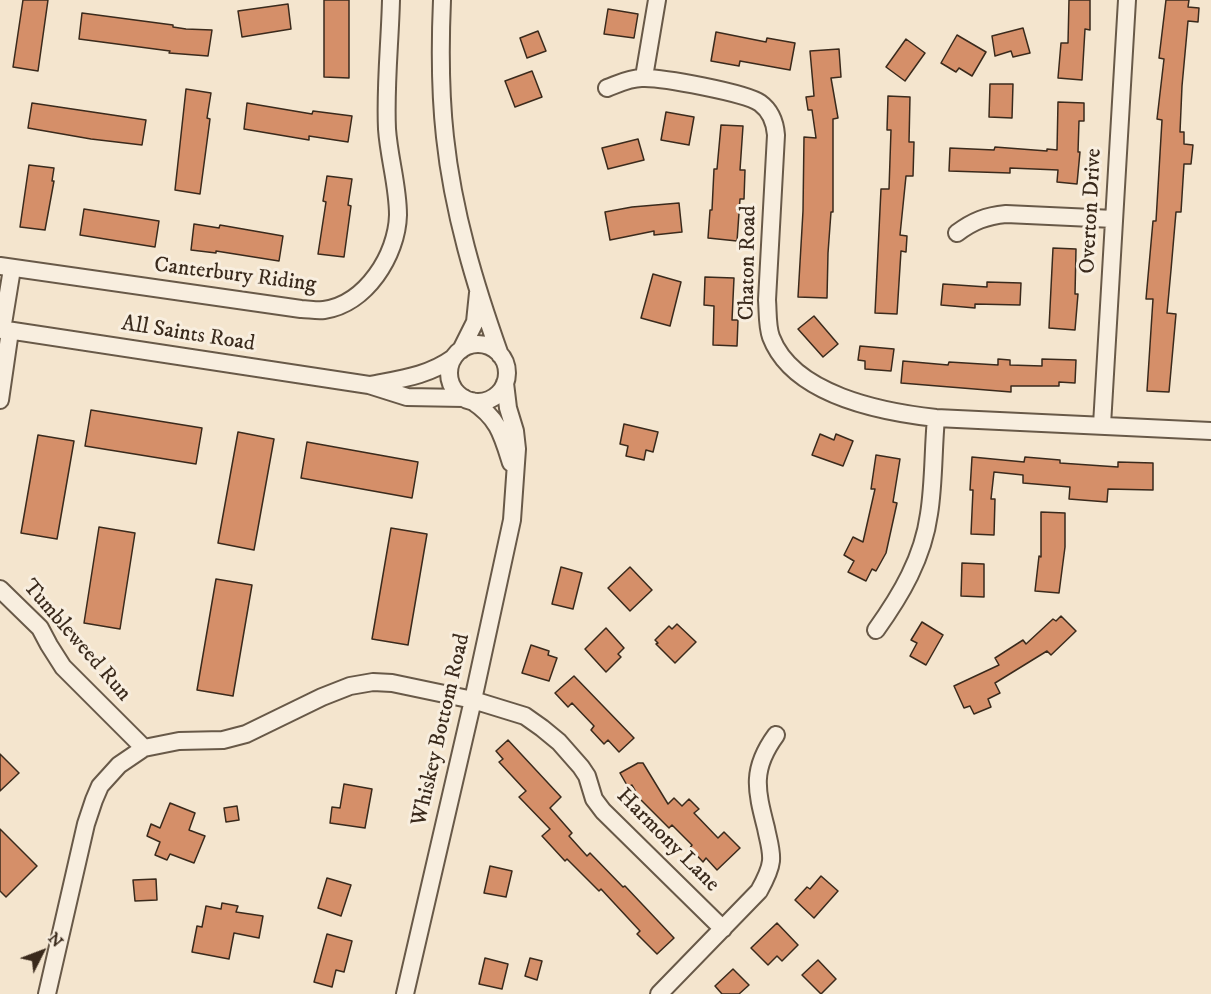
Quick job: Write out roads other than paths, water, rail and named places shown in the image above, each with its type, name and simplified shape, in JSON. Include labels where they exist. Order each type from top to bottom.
[{"type":"street","name":"Canterbury Riding","points":[[0,400],[6,267],[301,309],[324,310],[342,304],[369,285],[381,269],[397,232],[397,196],[387,129],[391,0]]},
{"type":"street","points":[[442,0],[445,136],[457,213],[478,289],[500,355],[506,365],[505,383],[500,392],[492,398],[481,401],[468,399],[455,390],[450,381],[449,371],[475,322],[478,289]]},
{"type":"street","points":[[644,77],[657,0]]},
{"type":"street","name":"Overton Drive","points":[[1102,425],[1127,0]]},
{"type":"street","name":"Chaton Road","points":[[607,88],[630,79],[644,77],[666,80],[753,99],[762,105],[775,123],[767,300],[771,337],[782,356],[794,370],[812,384],[870,406],[936,418],[1211,431]]},
{"type":"street","points":[[957,233],[971,222],[989,216],[1006,214],[1113,219]]},
{"type":"street","name":"All Saints Road","points":[[4,330],[369,385],[407,397],[468,399]]},
{"type":"street","points":[[457,354],[470,345],[481,344],[493,348],[500,355]]},
{"type":"street","name":"All Saints Road","points":[[369,385],[420,375],[444,364],[457,354]]},
{"type":"street","name":"Whiskey Bottom Road","points":[[405,994],[512,520],[517,449],[505,383]]},
{"type":"street","name":"Whiskey Bottom Road","points":[[468,399],[491,415],[497,424],[514,475]]},
{"type":"street","points":[[876,630],[896,603],[908,581],[921,548],[929,515],[936,418]]},
{"type":"street","name":"Tumbleweed Run","points":[[0,589],[40,628],[63,667],[144,748]]},
{"type":"street","name":"Harmony Lane","points":[[144,748],[179,741],[223,740],[246,734],[322,697],[373,682],[392,683],[473,700],[525,716],[559,742],[587,776],[594,799],[603,811],[723,930]]},
{"type":"street","points":[[667,991],[759,891],[771,862],[770,846],[758,790],[758,771],[761,759],[776,735]]},
{"type":"street","points":[[47,994],[86,824],[94,800],[100,786],[119,765],[144,748]]}]
